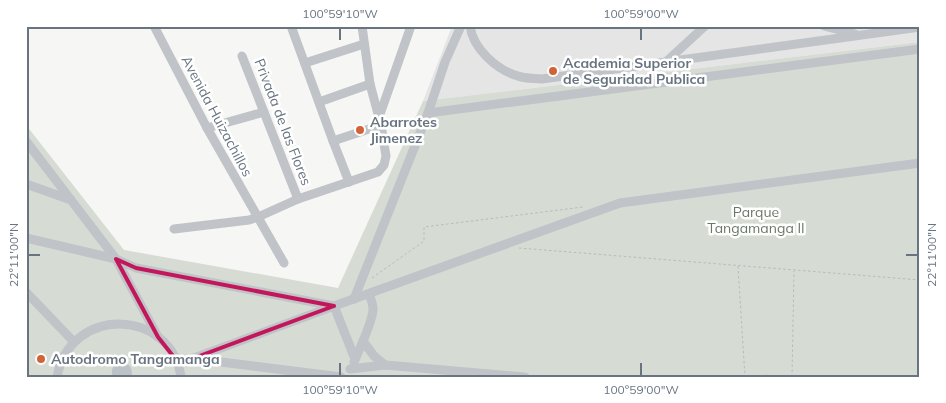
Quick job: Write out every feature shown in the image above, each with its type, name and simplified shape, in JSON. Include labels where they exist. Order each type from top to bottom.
[{"type":"street","name":"Avenida Huizachillos","points":[[154,26],[207,128],[284,263]]},
{"type":"street","points":[[291,26],[349,182]]},
{"type":"street","points":[[333,141],[380,121],[412,26]]},
{"type":"street","points":[[354,299],[428,113],[460,26]]},
{"type":"street","points":[[470,26],[481,51],[498,67],[519,77],[542,79],[920,27]]},
{"type":"street","points":[[667,62],[705,26]]},
{"type":"street","points":[[824,26],[860,35]]},
{"type":"street","points":[[174,229],[258,217],[298,199],[378,172],[384,165],[386,156],[380,121],[370,84],[364,44],[364,27]]},
{"type":"street","points":[[305,63],[364,44]]},
{"type":"street","points":[[428,113],[920,49]]},
{"type":"street","name":"Privada de las Flores","points":[[242,56],[298,199]]},
{"type":"street","points":[[319,102],[370,84]]},
{"type":"street","points":[[207,128],[264,112]]},
{"type":"street","points":[[26,141],[116,259],[158,337]]},
{"type":"street","points":[[176,361],[194,358],[620,203],[920,163]]},
{"type":"street","points":[[26,184],[72,201]]},
{"type":"street","points":[[26,238],[116,259],[136,268],[334,306]]},
{"type":"street","points":[[26,292],[74,342]]},
{"type":"street","points":[[194,358],[342,377],[350,369],[355,359],[373,312],[369,294]]},
{"type":"street","points":[[334,306],[355,359]]},
{"type":"street","points":[[57,377],[59,366],[66,351],[74,342],[86,332],[100,326],[115,323],[130,324],[145,329],[158,337],[169,348],[181,377]]},
{"type":"street","points":[[363,341],[374,356],[385,365]]},
{"type":"street","points":[[350,369],[385,365],[525,377]]},
{"type":"path","points":[[359,287],[424,241],[424,227],[591,206]]},
{"type":"path","points":[[520,248],[920,280]]},
{"type":"path","points":[[738,266],[745,377]]},
{"type":"path","points":[[792,377],[794,270]]},
{"type":"path","points":[[760,377],[767,375],[773,377]]},
{"type":"highlighted area","points":[[116,259],[136,268],[334,306],[194,358],[177,361],[158,337]]},
{"type":"shaded area","name":"Academia Superior de Seguridad Publica","points":[[452,26],[920,26],[920,42],[423,101]]},
{"type":"shaded area","points":[[120,362],[130,366],[132,371],[131,377],[113,377],[113,368]]},
{"type":"green space","name":"Parque Tangamanga II","points":[[920,42],[920,377],[26,377],[26,125],[124,250],[338,288],[423,101]]},
{"type":"place","name":"Academia Superior de Seguridad Publica","points":[[553,71]]},
{"type":"place","name":"Abarrotes Jimenez","points":[[360,130]]},
{"type":"place","name":"Autodromo Tangamanga","points":[[41,359]]}]
